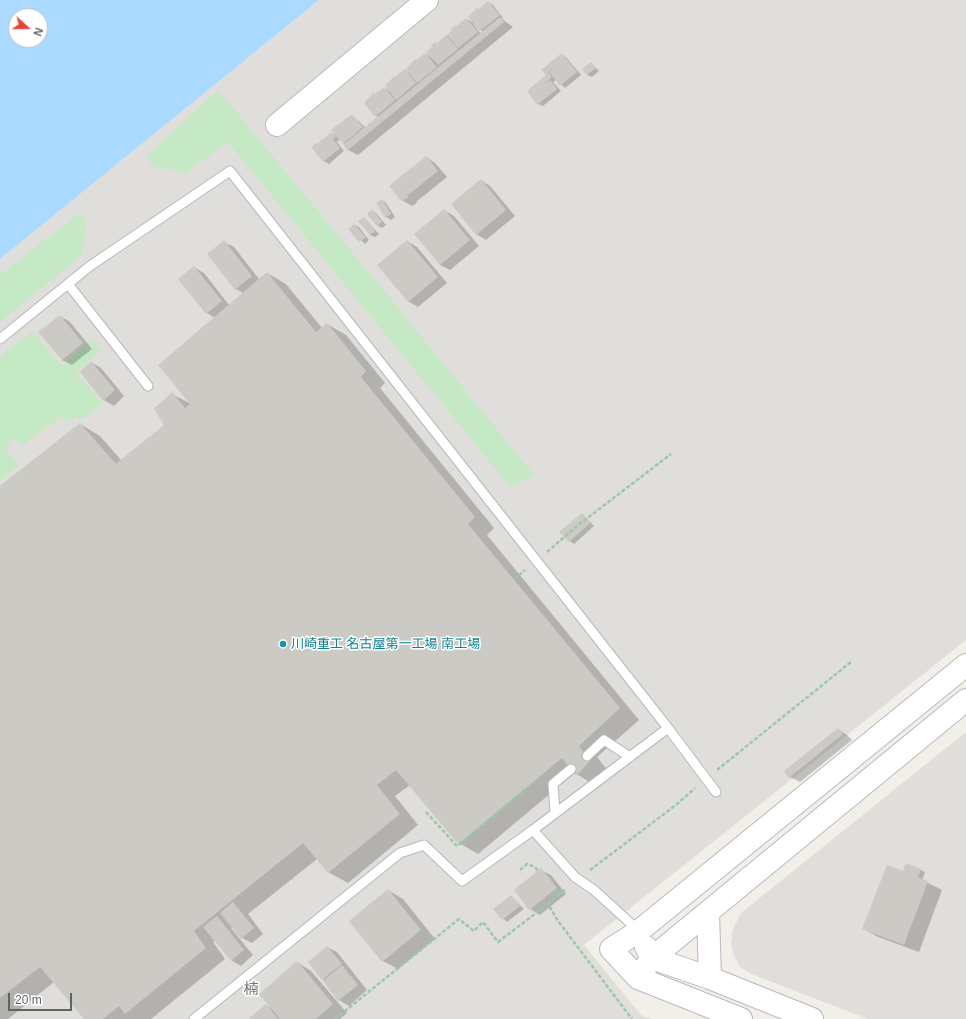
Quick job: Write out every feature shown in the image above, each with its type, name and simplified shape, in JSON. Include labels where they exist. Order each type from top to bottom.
[{"type":"street","points":[[277,126],[427,0]]},
{"type":"street","points":[[741,1019],[638,978],[611,949],[639,931],[966,665]]},
{"type":"street","points":[[638,978],[652,958],[966,700]]},
{"type":"street","points":[[708,912],[710,978]]},
{"type":"street","points":[[639,931],[652,958],[710,978],[812,1019]]},
{"type":"lane","points":[[0,339],[90,266],[230,171],[668,728],[716,792]]},
{"type":"lane","points":[[68,284],[148,386]]},
{"type":"lane","points":[[194,1019],[400,853],[424,845],[462,881],[533,830],[668,728]]},
{"type":"lane","points":[[586,756],[604,740],[630,757]]},
{"type":"lane","points":[[555,812],[553,784],[571,769]]},
{"type":"lane","points":[[533,830],[575,877],[594,890],[639,931]]},
{"type":"path","points":[[577,526],[671,454]]},
{"type":"path","points":[[426,812],[457,846],[545,774],[553,784]]},
{"type":"path","points":[[520,870],[527,864],[538,871]]},
{"type":"path","points":[[554,890],[558,895]]},
{"type":"path","points":[[336,1019],[459,919],[474,931],[483,922],[498,942],[548,904],[558,921],[632,1019]]},
{"type":"shaded area","points":[[319,0],[966,0],[966,640],[584,945],[641,1015],[652,1019],[0,1019],[0,259]]},
{"type":"shaded area","points":[[966,732],[966,1019],[868,1019],[751,974],[740,967],[734,956],[731,943],[733,929],[741,913]]},
{"type":"green space","points":[[218,90],[534,475],[512,487],[504,479],[228,142],[186,173],[153,166],[148,159],[150,153]]},
{"type":"green space","points":[[80,213],[86,222],[82,255],[0,322],[0,275]]},
{"type":"green space","points":[[32,331],[62,366],[91,339],[101,351],[76,372],[103,404],[83,419],[75,417],[67,424],[62,416],[21,446],[14,438],[4,448],[19,465],[0,481],[0,357]]},
{"type":"water","points":[[0,0],[319,0],[0,259]]},
{"type":"building","points":[[488,1],[500,15],[480,31],[468,17],[477,8],[479,9]]},
{"type":"building","points":[[500,17],[504,22],[348,150],[343,145]]},
{"type":"building","points":[[466,18],[478,32],[458,48],[447,35],[455,25],[457,26]]},
{"type":"building","points":[[446,35],[458,49],[438,65],[426,52],[432,47],[431,45],[435,42],[437,43]]},
{"type":"building","points":[[425,53],[437,67],[417,83],[406,69],[415,59],[416,60]]},
{"type":"building","points":[[562,53],[577,72],[560,86],[549,72],[554,67],[548,72],[552,77],[544,84],[550,80],[557,89],[537,105],[527,91],[546,75],[541,70]]},
{"type":"building","points":[[591,62],[596,68],[587,75],[582,69]]},
{"type":"building","points":[[405,69],[416,83],[396,100],[385,86],[394,76],[395,77]]},
{"type":"building","points":[[384,87],[395,100],[375,117],[364,103],[374,92],[375,94]]},
{"type":"building","points":[[352,114],[363,127],[343,144],[331,130]]},
{"type":"building","points":[[331,132],[336,137],[333,139],[340,148],[323,162],[311,147]]},
{"type":"building","points":[[426,156],[438,171],[407,196],[409,197],[401,201],[389,186]]},
{"type":"building","points":[[481,179],[506,210],[476,235],[451,204]]},
{"type":"building","points":[[382,199],[391,214],[385,218],[376,203]]},
{"type":"building","points":[[372,209],[382,222],[377,226],[367,214]]},
{"type":"building","points":[[444,209],[470,240],[440,265],[414,234]]},
{"type":"building","points":[[364,217],[375,231],[370,235],[358,221]]},
{"type":"building","points":[[354,224],[366,237],[359,242],[348,229]]},
{"type":"building","points":[[224,240],[252,276],[235,290],[207,254]]},
{"type":"building","points":[[407,240],[438,277],[408,302],[377,265]]},
{"type":"building","points":[[194,266],[222,301],[206,314],[178,279]]},
{"type":"building","name":"川崎重工 名古屋第一工場 南工場","points":[[267,272],[316,332],[327,323],[366,371],[361,377],[475,517],[468,524],[620,708],[579,746],[590,761],[576,776],[562,758],[458,844],[396,770],[377,785],[400,814],[328,873],[303,843],[194,931],[206,948],[125,1014],[119,1006],[103,1019],[84,1019],[40,967],[0,998],[0,486],[80,423],[116,464],[164,425],[154,409],[172,392],[185,408],[190,404],[158,365]]},
{"type":"building","points":[[60,315],[83,343],[62,360],[38,332]]},
{"type":"building","points":[[91,361],[115,390],[103,401],[80,372]]},
{"type":"building","points":[[582,513],[590,523],[569,542],[559,532]]},
{"type":"building","points":[[838,728],[843,734],[789,778],[784,771]]},
{"type":"building","points":[[906,863],[921,869],[918,877],[928,881],[904,945],[862,929],[887,865],[903,871]]},
{"type":"building","points":[[541,868],[557,888],[529,910],[514,890]]},
{"type":"building","points":[[388,889],[421,930],[382,962],[349,921]]},
{"type":"building","points":[[511,895],[520,906],[502,920],[493,909]]},
{"type":"building","points":[[233,902],[254,928],[241,939],[220,913]]},
{"type":"building","points":[[217,916],[244,950],[231,961],[203,927]]},
{"type":"building","points":[[327,946],[342,964],[322,980],[308,962]]},
{"type":"building","points":[[297,961],[333,1004],[316,1019],[280,1019],[259,994]]},
{"type":"building","points":[[342,965],[358,985],[338,1001],[323,981]]},
{"type":"building","points":[[266,1004],[278,1019],[249,1018]]},
{"type":"place","name":"川崎重工 名古屋第一工場 南工場","points":[[283,644]]},
{"type":"district","name":"楠","points":[[251,990]]}]
